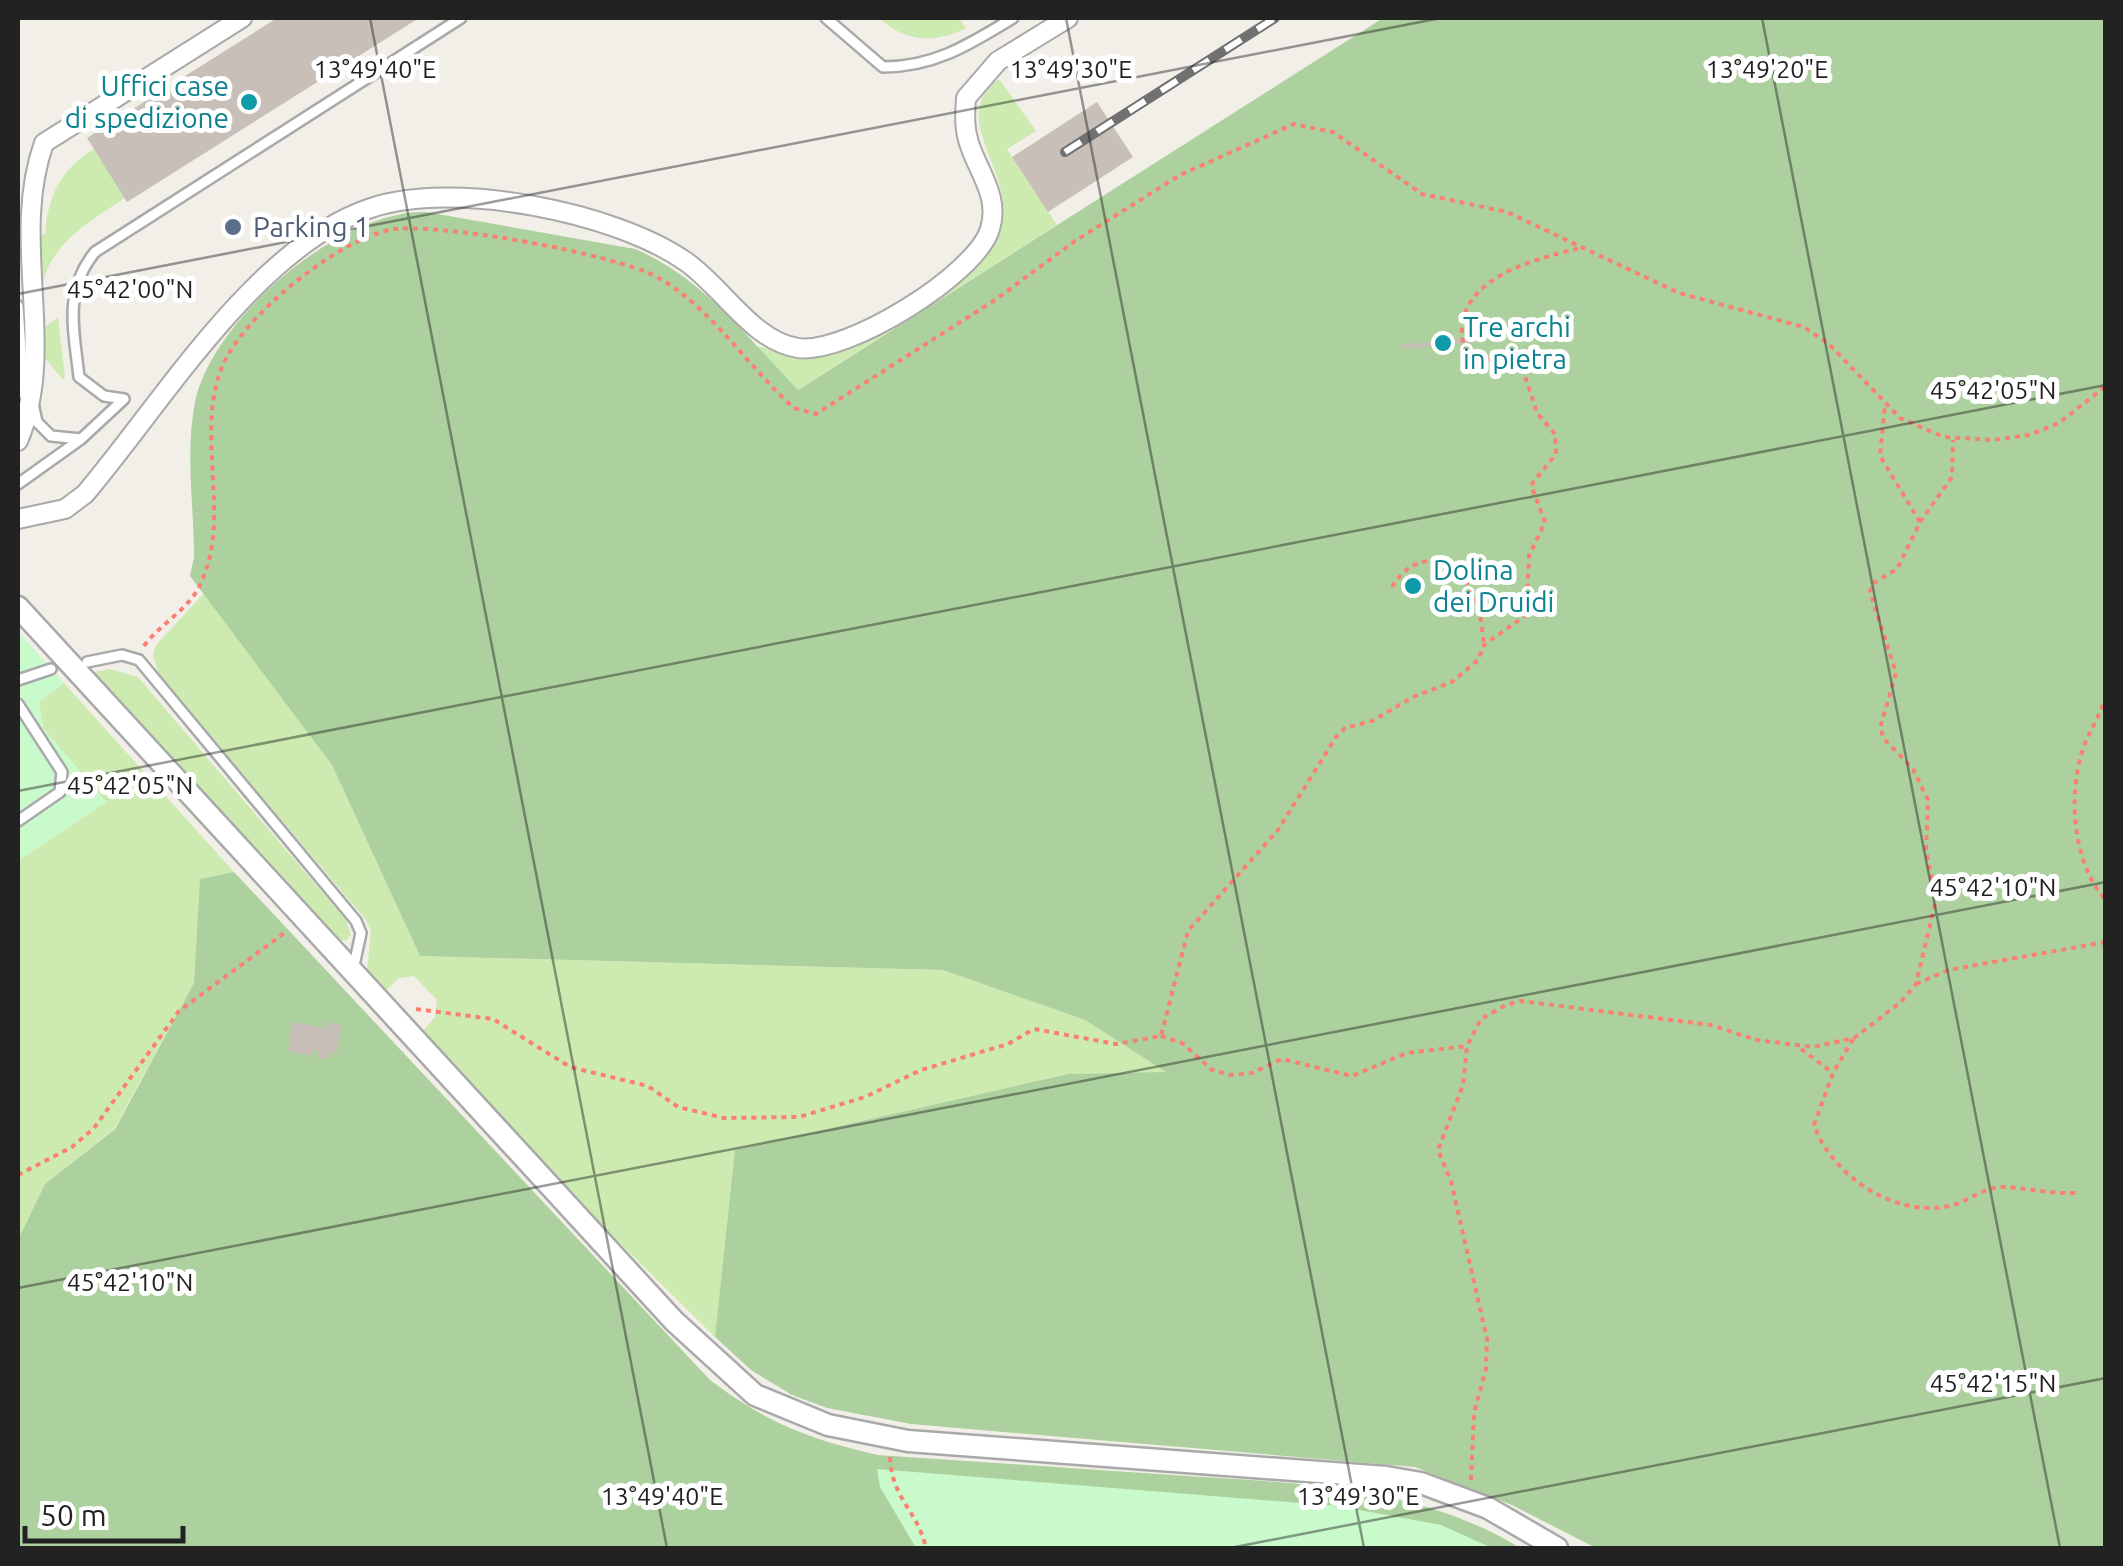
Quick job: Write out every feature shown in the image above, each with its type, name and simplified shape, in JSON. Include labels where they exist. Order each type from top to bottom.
[{"type":"street","points":[[18,441],[25,397],[28,230],[34,173],[44,144],[242,18]]},
{"type":"street","points":[[18,519],[65,509],[85,494],[190,358],[272,272],[320,235],[369,208],[398,202],[478,200],[554,212],[622,231],[684,260],[776,340],[797,348],[845,342],[951,276],[984,244],[993,207],[969,144],[966,98],[998,61],[1068,18]]},
{"type":"street","points":[[18,607],[714,1362],[755,1395],[791,1413],[890,1438],[1326,1469],[1420,1483],[1469,1501],[1558,1548]]},
{"type":"lane","points":[[18,484],[81,439],[124,398],[104,396],[79,377],[71,300],[80,270],[95,252],[462,18]]},
{"type":"lane","points":[[826,18],[883,67],[918,67],[945,58],[1013,18]]},
{"type":"lane","points":[[18,306],[25,397],[37,422],[51,436],[81,439]]},
{"type":"lane","points":[[87,662],[122,655],[139,660],[356,921],[361,933],[352,973]]},
{"type":"lane","points":[[18,680],[52,670]]},
{"type":"lane","points":[[18,704],[62,772],[60,792],[18,822]]},
{"type":"path","points":[[139,660],[150,638],[196,592],[206,570],[212,528],[210,407],[224,362],[242,336],[292,287],[332,258],[380,232],[440,230],[604,258],[642,270],[690,302],[794,408],[816,414],[1180,175],[1294,124],[1333,132],[1422,194],[1507,212],[1679,293],[1804,327],[1830,344],[1884,406],[1900,418],[1952,440],[2029,435],[2059,423],[2106,386]]},
{"type":"path","points":[[1484,645],[1526,616],[1529,556],[1545,522],[1531,485],[1556,454],[1558,444],[1555,434],[1537,413],[1522,367],[1508,359],[1468,360],[1465,324],[1471,300],[1495,277],[1580,248]]},
{"type":"path","points":[[1884,406],[1880,456],[1920,522]]},
{"type":"path","points":[[1952,440],[1952,477],[1920,522],[1903,560],[1888,576],[1872,584],[1870,592],[1896,673],[1880,728],[1924,786],[1928,800],[1926,850],[1936,900],[1916,984],[1901,1002],[1854,1038],[1833,1073],[1814,1126],[1837,1165],[1870,1189],[1914,1207],[1952,1205],[2004,1187],[2031,1193],[2075,1193]]},
{"type":"path","points":[[1161,1036],[1188,931],[1278,830],[1336,737],[1345,728],[1372,721],[1412,697],[1452,682],[1478,660],[1484,645],[1475,596],[1449,566],[1427,560],[1414,562],[1404,568],[1392,587]]},
{"type":"path","points":[[2106,694],[2097,726],[2083,747],[2076,780],[2082,859],[2091,884],[2106,900]]},
{"type":"path","points":[[18,1175],[72,1146],[94,1128],[180,1011],[302,919]]},
{"type":"path","points":[[1916,984],[1948,970],[2106,942]]},
{"type":"path","points":[[1469,1501],[1474,1413],[1486,1369],[1487,1339],[1451,1181],[1438,1150],[1463,1085],[1467,1046],[1481,1018],[1521,1001],[1711,1025],[1796,1047],[1817,1057],[1833,1073]]},
{"type":"path","points":[[391,1016],[414,1008],[493,1019],[570,1066],[648,1086],[678,1107],[724,1118],[800,1117],[865,1098],[922,1070],[1008,1044],[1034,1029],[1116,1044],[1161,1036],[1182,1043],[1212,1070],[1230,1075],[1252,1074],[1289,1059],[1352,1076],[1407,1052],[1467,1046]]},
{"type":"path","points":[[1796,1047],[1854,1038]]},
{"type":"path","points":[[890,1438],[891,1485],[921,1526],[926,1548]]},
{"type":"green space","points":[[879,18],[959,18],[966,28],[943,37],[920,38],[899,32]]},
{"type":"green space","points":[[1383,18],[2105,18],[2105,1548],[1596,1548],[1512,1505],[1415,1467],[911,1424],[827,1408],[792,1395],[751,1370],[715,1337],[735,1150],[1068,1074],[1166,1072],[1085,1020],[943,970],[420,956],[332,765],[190,576],[194,557],[192,421],[206,370],[226,337],[253,305],[320,249],[356,229],[392,216],[426,212],[635,249],[703,292],[798,390]]},
{"type":"green space","points":[[999,79],[1036,131],[1007,149],[1057,225],[797,390],[755,346],[806,356],[838,351],[929,300],[968,272],[988,251],[1002,220],[1002,196],[984,142],[979,108],[985,93]]},
{"type":"green space","points":[[94,149],[125,198],[61,247],[45,274],[41,291],[37,235],[45,234],[49,208],[64,175]]},
{"type":"green space","points":[[58,317],[63,380],[41,353],[41,330]]},
{"type":"green space","points":[[205,592],[332,765],[420,956],[943,970],[1085,1020],[1168,1073],[1068,1074],[736,1150],[715,1337],[510,1135],[421,1033],[435,1017],[437,1000],[414,976],[399,978],[386,991],[367,970],[371,931],[366,920],[159,675],[153,655],[156,645]]},
{"type":"green space","points":[[18,632],[64,683],[39,702],[43,728],[106,802],[18,861]]},
{"type":"green space","points":[[110,669],[138,677],[346,920],[351,935],[346,941],[334,939],[94,672]]},
{"type":"green space","points":[[64,683],[234,872],[201,879],[194,983],[114,1129],[45,1184],[18,1240],[18,861],[106,802],[43,728],[39,702]]},
{"type":"green space","points":[[234,872],[710,1380],[770,1419],[878,1455],[1346,1490],[1436,1510],[1479,1526],[1520,1548],[18,1548],[18,1240],[45,1184],[115,1129],[194,983],[200,879]]},
{"type":"green space","points":[[877,1469],[1338,1506],[1441,1525],[1492,1548],[916,1548],[880,1487]]},
{"type":"building","points":[[277,18],[419,18],[127,202],[87,138]]},
{"type":"building","points":[[1097,102],[1133,157],[1048,212],[1012,157]]},
{"type":"building","points":[[1476,337],[1477,342],[1401,349],[1401,345]]},
{"type":"building","points":[[292,1022],[326,1028],[328,1022],[342,1025],[336,1054],[330,1053],[329,1059],[317,1057],[318,1051],[313,1050],[312,1056],[288,1051]]},
{"type":"railway","points":[[1065,152],[1275,18]]},
{"type":"place","name":"Uffici case di spedizione","points":[[249,102]]},
{"type":"place","name":"Parking 1","points":[[233,227]]},
{"type":"place","name":"Tre archi in pietra","points":[[1443,343]]},
{"type":"place","name":"Dolina dei Druidi","points":[[1413,586]]}]
